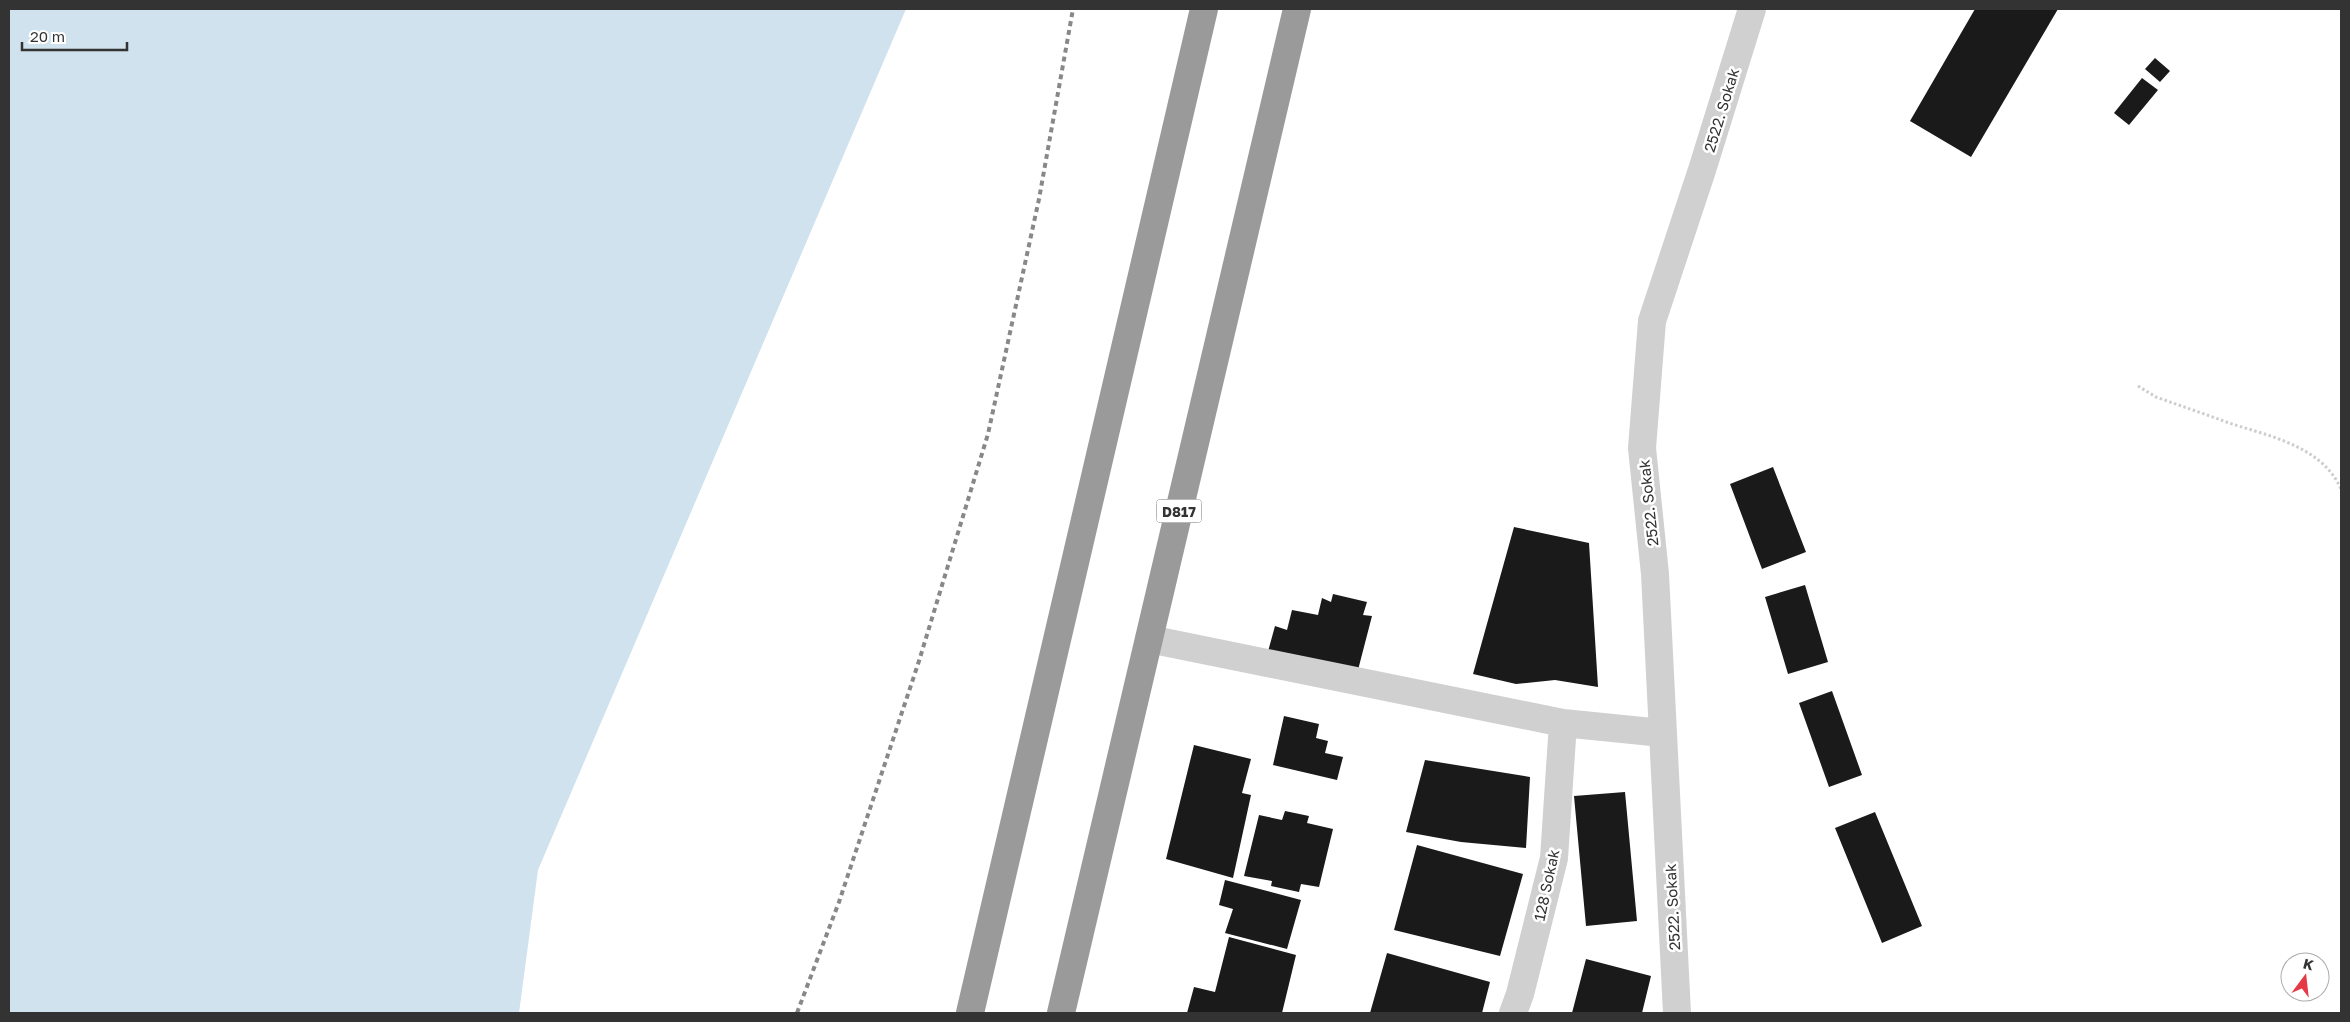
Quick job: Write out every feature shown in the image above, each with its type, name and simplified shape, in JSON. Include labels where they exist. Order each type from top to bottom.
[{"type":"highway","points":[[970,1013],[1204,9]]},
{"type":"highway","name":"D817","points":[[1061,1013],[1297,9]]},
{"type":"street","name":"2522. Sokak","points":[[1677,1013],[1655,574],[1642,448],[1652,321],[1702,170],[1752,9]]},
{"type":"street","points":[[1149,639],[1563,723],[1662,733]]},
{"type":"street","name":"128 Sokak","points":[[1513,1013],[1520,994],[1554,858],[1563,723]]},
{"type":"path","points":[[2138,386],[2156,397],[2282,439],[2315,457],[2337,479],[2341,489]]},
{"type":"water","points":[[9,9],[906,9],[538,870],[519,1013],[9,1013]]},
{"type":"building","points":[[1975,9],[2058,9],[1971,157],[1910,121]]},
{"type":"building","points":[[2155,58],[2170,71],[2160,82],[2145,69]]},
{"type":"building","points":[[2142,78],[2158,90],[2129,125],[2114,113]]},
{"type":"building","points":[[1773,467],[1806,552],[1762,569],[1730,484]]},
{"type":"building","points":[[1514,527],[1589,543],[1598,687],[1555,680],[1516,684],[1473,674]]},
{"type":"building","points":[[1805,585],[1828,662],[1788,674],[1765,597]]},
{"type":"building","points":[[1333,594],[1367,602],[1363,615],[1372,616],[1358,670],[1267,655],[1275,626],[1287,630],[1292,610],[1318,615],[1322,598],[1331,602]]},
{"type":"building","points":[[1832,691],[1862,775],[1829,787],[1799,703]]},
{"type":"building","points":[[1284,716],[1319,724],[1316,738],[1328,741],[1325,753],[1343,757],[1337,780],[1273,765]]},
{"type":"building","points":[[1194,745],[1251,759],[1242,793],[1251,795],[1233,878],[1166,859]]},
{"type":"building","points":[[1425,760],[1530,777],[1526,848],[1461,842],[1406,832]]},
{"type":"building","points":[[1625,792],[1637,921],[1586,926],[1574,796]]},
{"type":"building","points":[[1285,811],[1309,816],[1307,823],[1333,829],[1319,887],[1301,884],[1299,892],[1271,886],[1272,881],[1244,876],[1259,815],[1282,820]]},
{"type":"building","points":[[1875,812],[1922,926],[1882,943],[1835,828]]},
{"type":"building","points":[[1417,845],[1523,874],[1500,956],[1394,930]]},
{"type":"building","points":[[1225,880],[1301,900],[1287,949],[1225,933],[1233,909],[1219,905]]},
{"type":"building","points":[[1229,937],[1296,955],[1282,1013],[1187,1013],[1194,987],[1215,992]]},
{"type":"building","points":[[1387,953],[1490,982],[1482,1013],[1370,1013]]},
{"type":"building","points":[[1586,959],[1651,976],[1642,1013],[1572,1013]]},
{"type":"railway","points":[[797,1013],[839,902],[919,661],[988,434],[1039,199],[1073,9]]}]
